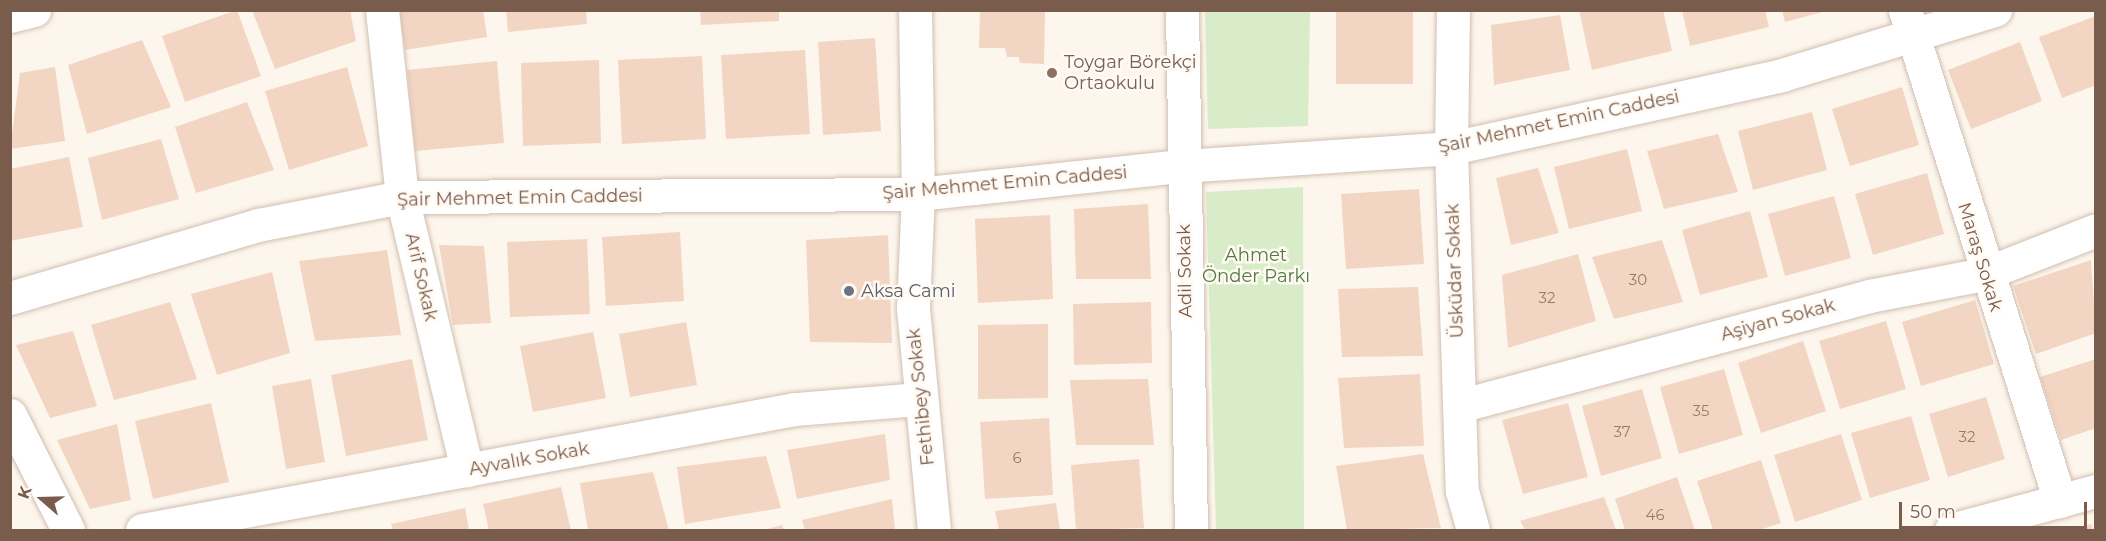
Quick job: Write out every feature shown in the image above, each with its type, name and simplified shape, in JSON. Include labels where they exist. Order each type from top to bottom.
[{"type":"street","points":[[10,16],[34,10]]},
{"type":"street","name":"Arif Sokak","points":[[382,10],[402,197],[467,470]]},
{"type":"street","name":"Fethibey Sokak","points":[[915,10],[918,194],[913,308],[918,399],[934,531]]},
{"type":"street","name":"Adil Sokak","points":[[1182,10],[1182,166],[1191,531]]},
{"type":"street","name":"Üsküdar Sokak","points":[[1453,10],[1451,148],[1462,491],[1473,531]]},
{"type":"street","name":"Şair Mehmet Emin Caddesi","points":[[10,298],[258,225],[402,197],[918,194],[1182,166],[1451,148],[1782,75],[1910,23],[1995,10]]},
{"type":"street","name":"Maraş Sokak","points":[[1910,23],[1984,274],[2060,501]]},
{"type":"street","name":"Aşiyan Sokak","points":[[1459,406],[1869,296],[1984,274],[2096,230]]},
{"type":"street","name":"Ayvalık Sokak","points":[[142,531],[795,409],[918,399]]},
{"type":"street","points":[[10,415],[68,531]]},
{"type":"street","points":[[1951,531],[2096,491]]},
{"type":"green space","points":[[1205,11],[1310,11],[1308,126],[1208,129]]},
{"type":"green space","name":"Ahmet Önder Parkı","points":[[1303,187],[1304,530],[1216,530],[1206,192]]},
{"type":"building","points":[[237,10],[261,76],[185,102],[162,36]]},
{"type":"building","points":[[252,10],[350,10],[356,41],[275,69]]},
{"type":"building","points":[[399,10],[483,10],[487,37],[405,50]]},
{"type":"building","points":[[506,10],[586,10],[587,24],[508,32]]},
{"type":"building","points":[[700,10],[779,10],[779,21],[701,25]]},
{"type":"building","points":[[980,10],[1045,10],[1044,64],[1020,63],[1019,57],[1007,57],[1005,48],[979,48]]},
{"type":"building","points":[[1336,10],[1413,10],[1413,84],[1336,84]]},
{"type":"building","points":[[1579,10],[1663,10],[1672,51],[1592,70]]},
{"type":"building","points":[[1682,10],[1765,10],[1769,27],[1690,46]]},
{"type":"building","points":[[1782,10],[1826,10],[1826,11],[1785,22]]},
{"type":"building","points":[[1560,15],[1570,70],[1494,85],[1491,25]]},
{"type":"building","points":[[2096,16],[2096,85],[2062,98],[2039,37]]},
{"type":"building","points":[[875,38],[881,131],[823,135],[818,42]]},
{"type":"building","points":[[142,40],[171,107],[87,134],[68,65]]},
{"type":"building","points":[[2020,42],[2042,101],[1971,129],[1948,70]]},
{"type":"building","points":[[805,50],[810,134],[726,139],[721,55]]},
{"type":"building","points":[[702,56],[706,139],[622,144],[618,60]]},
{"type":"building","points":[[599,60],[601,143],[523,146],[521,63]]},
{"type":"building","points":[[497,61],[504,143],[415,151],[407,70]]},
{"type":"building","points":[[55,67],[65,141],[10,149],[20,73]]},
{"type":"building","points":[[347,67],[368,146],[289,170],[265,91]]},
{"type":"building","points":[[1902,87],[1919,145],[1850,166],[1832,109]]},
{"type":"building","points":[[247,102],[274,170],[196,193],[175,127]]},
{"type":"building","points":[[1812,112],[1827,170],[1753,190],[1738,131]]},
{"type":"building","points":[[1718,134],[1738,192],[1664,209],[1647,151]]},
{"type":"building","points":[[161,139],[179,199],[102,220],[88,158]]},
{"type":"building","points":[[1627,149],[1642,211],[1569,229],[1554,167]]},
{"type":"building","points":[[69,157],[83,227],[10,241],[10,169]]},
{"type":"building","points":[[1538,168],[1559,233],[1511,245],[1496,178]]},
{"type":"building","points":[[1927,173],[1944,234],[1873,255],[1855,194]]},
{"type":"building","points":[[1419,189],[1424,264],[1346,269],[1341,194]]},
{"type":"building","points":[[1834,196],[1851,258],[1785,276],[1768,214]]},
{"type":"building","points":[[1148,204],[1151,279],[1076,279],[1074,209]]},
{"type":"building","points":[[1750,211],[1768,277],[1700,295],[1682,230]]},
{"type":"building","points":[[1050,215],[1053,299],[978,303],[975,219]]},
{"type":"building","points":[[680,232],[684,301],[606,306],[602,237]]},
{"type":"building","name":"Aksa Cami","points":[[888,235],[892,343],[810,342],[806,240]]},
{"type":"building","points":[[587,239],[590,314],[510,317],[507,242]]},
{"type":"building","points":[[1662,240],[1683,302],[1614,319],[1592,257]]},
{"type":"building","points":[[439,245],[484,246],[491,323],[453,325]]},
{"type":"building","points":[[387,250],[401,335],[315,341],[299,261]]},
{"type":"building","points":[[1578,254],[1596,321],[1508,348],[1502,275]]},
{"type":"building","points":[[2091,260],[2096,333],[2036,354],[2013,286]]},
{"type":"building","points":[[272,272],[290,353],[217,375],[191,294]]},
{"type":"building","points":[[1418,287],[1423,356],[1342,357],[1338,289]]},
{"type":"building","points":[[1975,300],[1994,364],[1921,386],[1902,322]]},
{"type":"building","points":[[170,302],[197,379],[114,400],[91,325]]},
{"type":"building","points":[[1151,302],[1152,363],[1074,365],[1073,304]]},
{"type":"building","points":[[1886,321],[1906,389],[1840,409],[1819,341]]},
{"type":"building","points":[[686,322],[697,385],[630,397],[619,334]]},
{"type":"building","points":[[1048,324],[1048,398],[978,399],[978,325]]},
{"type":"building","points":[[73,331],[97,406],[50,418],[16,345]]},
{"type":"building","points":[[593,332],[606,398],[533,412],[520,346]]},
{"type":"building","points":[[1803,341],[1826,411],[1761,433],[1738,363]]},
{"type":"building","points":[[412,359],[428,440],[346,456],[331,375]]},
{"type":"building","points":[[2096,359],[2096,428],[2061,440],[2040,377]]},
{"type":"building","points":[[1724,369],[1743,435],[1679,454],[1660,387]]},
{"type":"building","points":[[1420,374],[1424,446],[1344,448],[1338,378]]},
{"type":"building","points":[[311,379],[325,462],[286,469],[272,386]]},
{"type":"building","points":[[1148,379],[1154,445],[1076,445],[1070,380]]},
{"type":"building","points":[[1642,389],[1662,458],[1601,476],[1582,406]]},
{"type":"building","points":[[1986,397],[2005,459],[1948,477],[1929,414]]},
{"type":"building","points":[[211,403],[229,482],[153,499],[135,421]]},
{"type":"building","points":[[1568,403],[1588,477],[1523,494],[1502,420]]},
{"type":"building","points":[[1911,416],[1930,480],[1870,498],[1851,433]]},
{"type":"building","points":[[1049,418],[1053,495],[985,499],[980,422]]},
{"type":"building","points":[[117,424],[131,500],[90,509],[57,440]]},
{"type":"building","points":[[885,434],[890,480],[797,499],[787,450]]},
{"type":"building","points":[[1841,434],[1862,500],[1795,522],[1774,455]]},
{"type":"building","points":[[1423,454],[1441,528],[1347,530],[1336,466]]},
{"type":"building","points":[[766,456],[781,508],[685,524],[677,467]]},
{"type":"building","points":[[1139,459],[1144,528],[1076,530],[1071,465]]},
{"type":"building","points":[[1761,460],[1781,523],[1759,530],[1713,530],[1697,481]]},
{"type":"building","points":[[653,472],[669,530],[588,530],[580,483]]},
{"type":"building","points":[[1677,477],[1695,530],[1625,530],[1615,499]]},
{"type":"building","points":[[561,487],[571,530],[489,530],[483,504]]},
{"type":"building","points":[[1604,497],[1616,530],[1525,530],[1520,521]]},
{"type":"building","points":[[892,499],[895,530],[805,530],[802,520]]},
{"type":"building","points":[[1056,503],[1060,530],[999,530],[995,511]]},
{"type":"building","points":[[465,508],[469,530],[393,530],[391,524]]},
{"type":"building","points":[[2091,524],[2093,530],[2071,530]]},
{"type":"building","points":[[782,525],[784,530],[764,530]]},
{"type":"place","name":"Toygar Börekçi Ortaokulu","points":[[1052,73]]},
{"type":"place","name":"Aksa Cami","points":[[849,291]]}]
